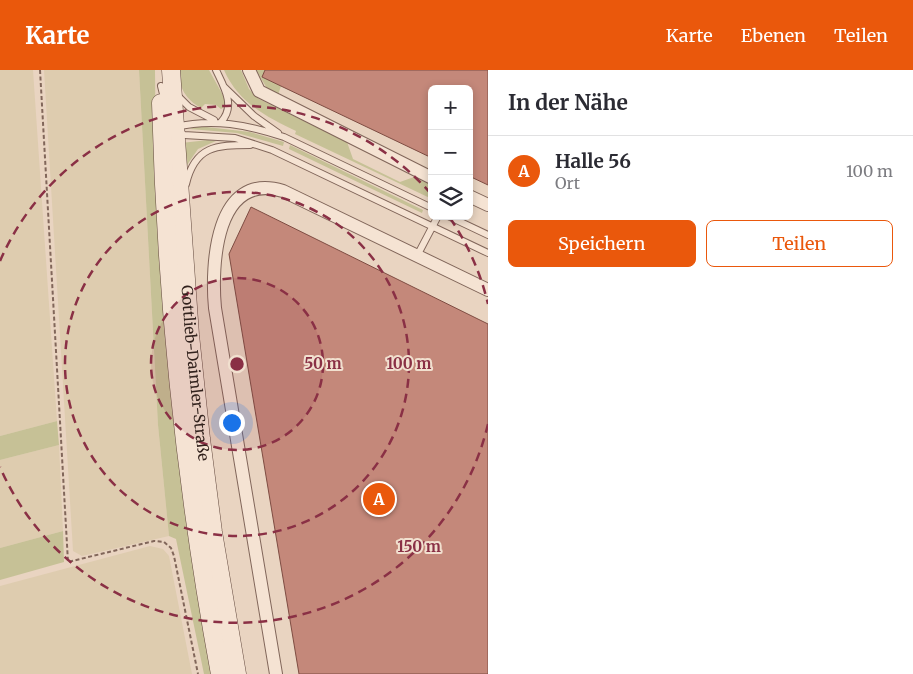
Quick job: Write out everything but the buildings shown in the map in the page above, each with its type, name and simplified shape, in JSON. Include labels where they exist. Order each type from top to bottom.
[{"type":"main road","name":"Gottlieb-Daimler-Straße","points":[[166,77],[182,200],[190,336],[201,439],[214,541],[237,674]]},
{"type":"main road","name":"Gottlieb-Daimler-Straße","points":[[166,77],[162,142],[173,335],[195,530],[220,674]]},
{"type":"street","points":[[249,70],[259,91],[428,176]]},
{"type":"street","points":[[276,674],[215,308],[214,266],[222,224],[232,205],[240,197],[251,192],[274,188],[488,290]]},
{"type":"street","points":[[473,198],[488,205]]},
{"type":"lane","points":[[216,70],[229,102],[226,117],[219,122]]},
{"type":"lane","points":[[166,77],[178,96],[189,107],[219,122]]},
{"type":"lane","points":[[224,87],[254,116],[284,137]]},
{"type":"lane","points":[[162,142],[174,127],[197,122],[219,122],[262,130],[284,137],[428,206]]},
{"type":"lane","points":[[174,127],[184,135],[234,138],[303,163],[488,253]]},
{"type":"lane","points":[[182,200],[188,174],[195,160],[207,150],[225,145],[255,145]]},
{"type":"lane","points":[[417,256],[436,220]]},
{"type":"lane","points":[[456,220],[488,235]]},
{"type":"path","points":[[40,70],[68,562],[154,542],[164,542],[171,548],[198,674]]},
{"type":"shaded area","points":[[0,70],[33,70],[57,421],[0,436]]},
{"type":"shaded area","points":[[44,70],[139,70],[158,425],[169,536],[82,556],[73,551]]},
{"type":"shaded area","points":[[139,70],[155,70],[156,176],[213,674],[204,674],[176,539],[169,536],[158,425]]},
{"type":"shaded area","points":[[177,70],[209,70],[224,97],[226,106],[221,109],[216,105],[205,104],[201,108],[195,105],[184,92]]},
{"type":"shaded area","points":[[224,70],[241,70],[249,89],[259,99],[347,142],[353,159],[400,182],[414,177],[428,183],[428,197],[295,134],[296,131],[263,114],[254,107],[237,91]]},
{"type":"shaded area","points":[[256,70],[265,70],[262,77],[281,86],[278,95],[268,90]]},
{"type":"shaded area","points":[[198,126],[250,132],[284,142],[283,146],[237,133],[190,129]]},
{"type":"shaded area","points":[[216,141],[198,149],[185,168],[181,143]]},
{"type":"shaded area","points":[[290,145],[423,210],[422,213],[289,149]]},
{"type":"shaded area","points":[[57,421],[59,445],[0,460],[0,436]]},
{"type":"shaded area","points":[[59,445],[63,531],[0,548],[0,460]]},
{"type":"shaded area","points":[[63,531],[64,562],[0,580],[0,548]]},
{"type":"shaded area","points":[[150,546],[163,549],[169,556],[192,674],[0,674],[0,586]]},
{"type":"place","name":"Halle 56","points":[[379,499]]}]
